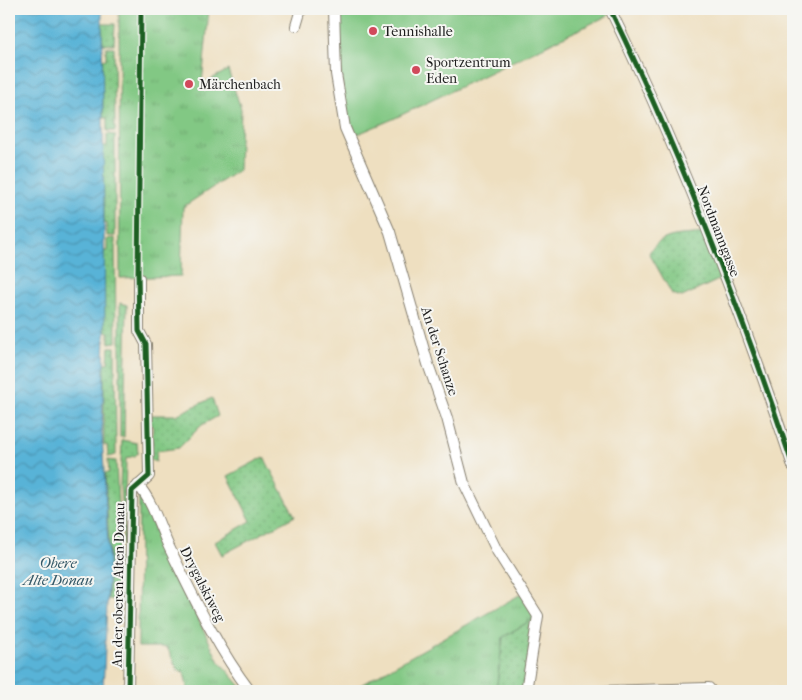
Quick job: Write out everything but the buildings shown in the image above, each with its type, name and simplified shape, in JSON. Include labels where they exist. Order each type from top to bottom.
[{"type":"street","points":[[296,26],[301,9]]},
{"type":"street","name":"An der Schanze","points":[[334,9],[336,74],[345,128],[390,232],[428,364],[447,418],[464,484],[497,551],[538,616],[526,691]]},
{"type":"street","name":"Nordmanngasse","points":[[610,9],[681,164],[754,353],[793,466]]},
{"type":"street","name":"An der oberen Alten Donau","points":[[128,691],[132,491],[149,476],[146,344],[139,331],[139,278]]},
{"type":"street","name":"Drygalskiweg","points":[[138,485],[146,494],[169,546],[215,637],[235,671],[250,691]]},
{"type":"street","points":[[601,691],[710,689]]},
{"type":"green space","points":[[119,9],[209,9],[202,84],[228,70],[241,109],[239,170],[183,207],[181,276],[120,278]]},
{"type":"green space","name":"Sportzentrum Eden","points":[[339,9],[607,9],[609,15],[393,119],[353,136],[345,109],[340,64],[342,59],[339,55]]},
{"type":"green space","points":[[101,24],[115,24],[114,44],[103,44]]},
{"type":"green space","points":[[106,47],[114,47],[115,131],[107,131],[107,118],[103,118],[102,60],[106,59]]},
{"type":"green space","points":[[107,134],[115,135],[115,236],[107,236],[107,223],[104,223],[103,146],[107,146]]},
{"type":"green space","points":[[705,233],[725,277],[682,297],[672,294],[649,253],[654,246],[666,238]]},
{"type":"green space","points":[[115,238],[116,342],[109,343],[109,332],[105,332],[103,251],[107,251],[107,239]]},
{"type":"green space","points":[[120,303],[127,305],[124,437],[120,437]]},
{"type":"green space","points":[[109,347],[115,347],[116,455],[108,457],[107,445],[104,445],[104,363],[108,363]]},
{"type":"green space","points":[[212,398],[218,416],[202,425],[179,448],[157,451],[156,462],[149,459],[153,428],[148,415],[176,415]]},
{"type":"green space","points":[[122,440],[137,443],[138,453],[135,456],[126,458],[123,595],[123,528],[120,486]]},
{"type":"green space","points":[[264,457],[295,516],[222,555],[215,542],[251,521],[228,476]]},
{"type":"green space","points":[[108,460],[116,461],[119,527],[118,600],[108,599],[110,563],[105,473],[109,473]]},
{"type":"green space","points":[[139,495],[141,495],[144,506],[218,660],[245,691],[188,691],[184,672],[178,671],[167,647],[138,647]]},
{"type":"green space","points":[[523,593],[538,616],[503,637],[496,691],[350,691]]},
{"type":"green space","points":[[538,616],[530,691],[496,691],[503,637]]},
{"type":"water","name":"Obere Alte Donau","points":[[9,9],[102,9],[105,332],[102,434],[109,562],[103,691],[9,691]]},
{"type":"cycle path","points":[[128,691],[132,491],[149,476],[146,344],[139,331],[141,9]]},
{"type":"cycle path","points":[[610,9],[662,121],[709,234],[753,350],[793,466]]},
{"type":"place","name":"Tennishalle","points":[[373,31]]},
{"type":"place","name":"Sportzentrum Eden","points":[[416,70]]},
{"type":"place","name":"Märchenbach","points":[[189,84]]}]
